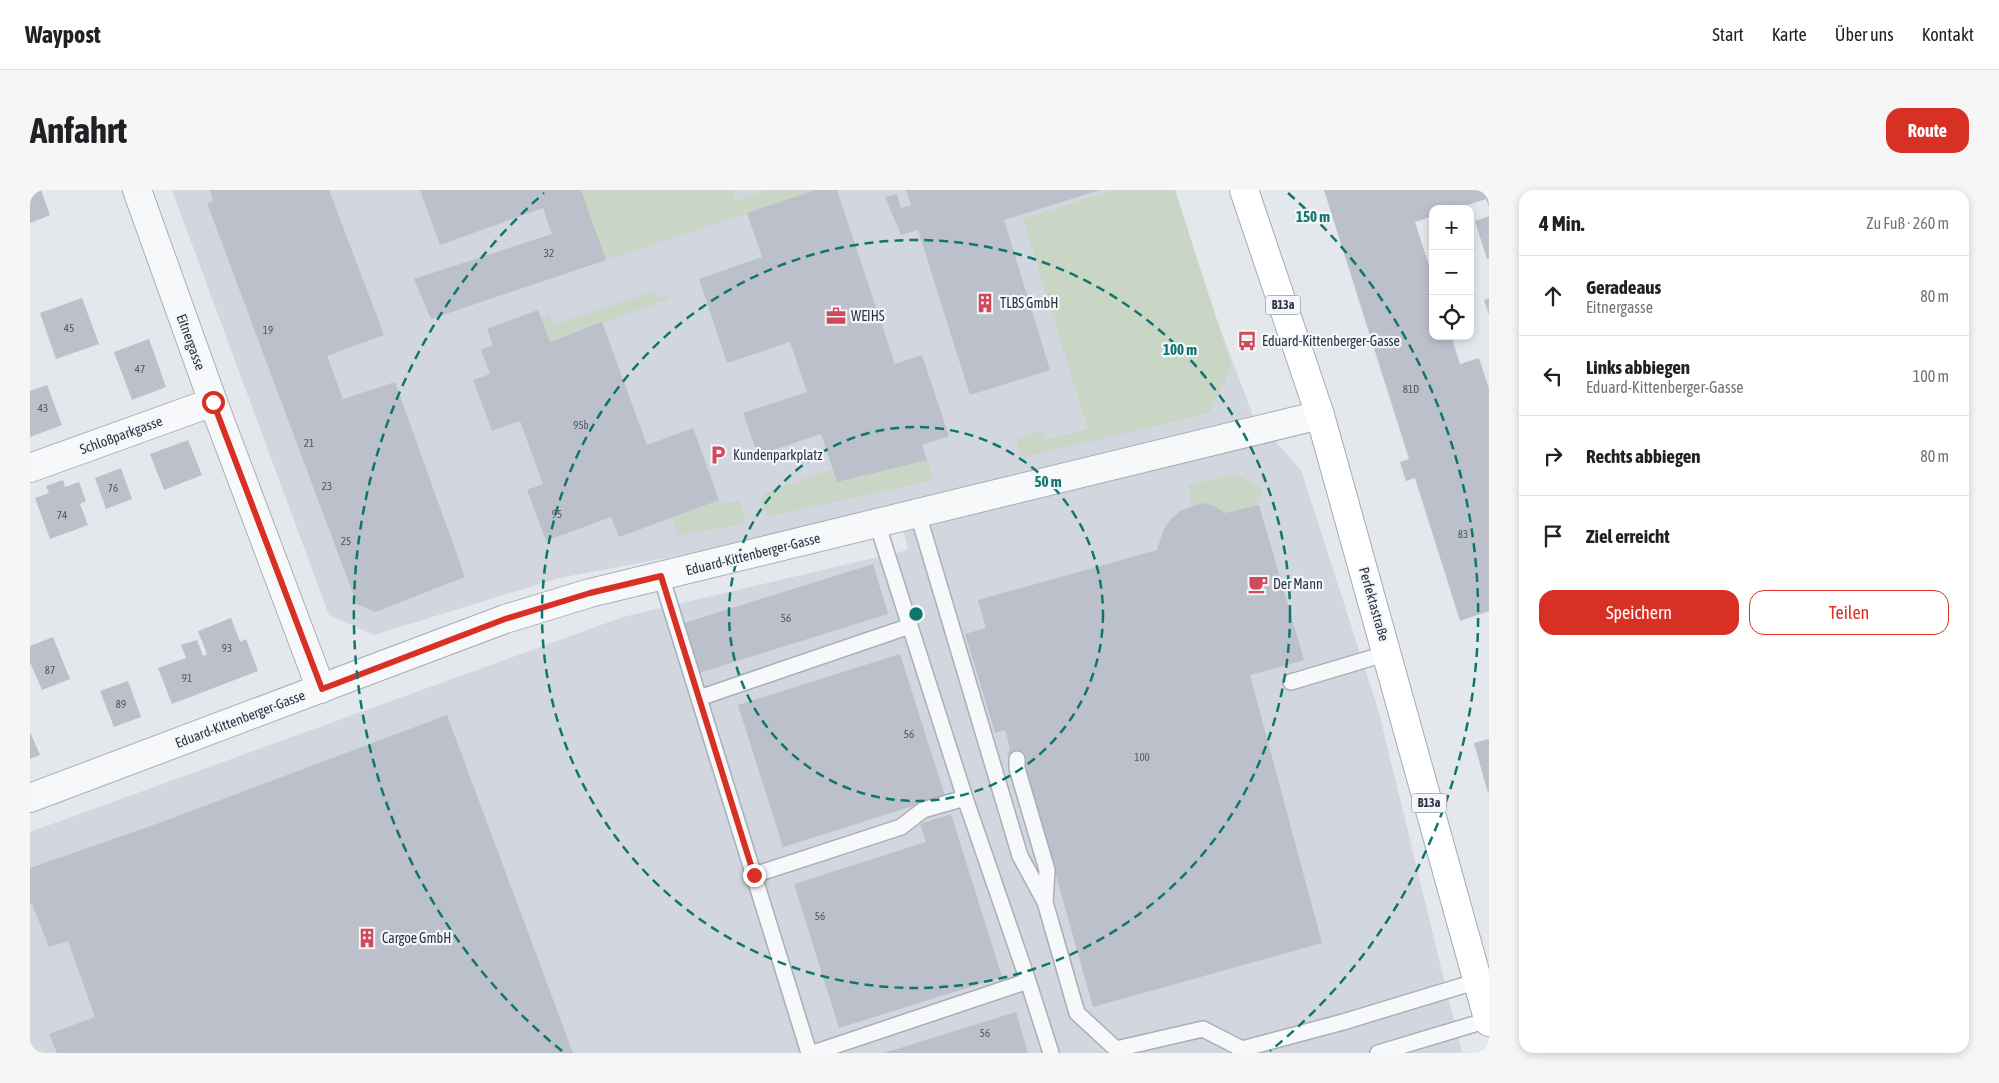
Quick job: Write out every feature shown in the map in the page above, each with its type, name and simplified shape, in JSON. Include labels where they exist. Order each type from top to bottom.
[{"type":"main road","name":"Perfektastraße","points":[[1244,190],[1320,415],[1388,653],[1489,1021]]},
{"type":"street","name":"Eitnergasse","points":[[137,190],[213,402],[322,689]]},
{"type":"street","name":"Schloßparkgasse","points":[[30,468],[213,402]]},
{"type":"street","name":"Eduard-Kittenberger-Gasse","points":[[30,798],[505,619],[590,593],[1320,415]]},
{"type":"lane","points":[[918,514],[1020,856],[1045,902],[1077,1013],[1116,1048],[1203,1029],[1242,1049],[1352,1019],[1478,981]]},
{"type":"lane","points":[[877,524],[965,798],[1052,1053]]},
{"type":"lane","points":[[661,576],[809,1053]]},
{"type":"lane","points":[[699,698],[910,626]]},
{"type":"lane","points":[[1290,682],[1388,653]]},
{"type":"lane","points":[[1017,759],[1047,870],[1045,902]]},
{"type":"lane","points":[[754,875],[901,827],[923,810],[965,798]]},
{"type":"lane","points":[[813,1053],[1028,981]]},
{"type":"lane","points":[[1378,1053],[1489,1021]]},
{"type":"shaded area","points":[[172,190],[1168,190],[1254,418],[1301,470],[1378,709],[1462,1053],[30,1053],[30,832],[623,617],[908,550],[899,512],[883,518],[559,578],[374,635],[329,615]]},
{"type":"green space","points":[[581,190],[731,190],[735,201],[767,190],[816,190],[606,260]]},
{"type":"green space","points":[[1114,190],[1175,190],[1232,367],[1209,413],[1021,458],[1016,439],[1042,431],[1045,440],[1088,429],[1023,219]]},
{"type":"green space","points":[[655,291],[658,298],[670,294],[671,298],[550,342],[541,318],[549,315],[553,325]]},
{"type":"green space","points":[[927,460],[933,480],[767,517],[762,500],[763,494],[770,491],[833,469]]},
{"type":"green space","points":[[1235,474],[1264,490],[1256,505],[1225,513],[1209,505],[1192,506],[1188,485]]},
{"type":"green space","points":[[719,500],[724,504],[738,501],[741,504],[746,523],[678,536],[672,517]]},
{"type":"building","points":[[30,190],[41,190],[50,215],[30,223]]},
{"type":"building","points":[[210,190],[329,190],[384,335],[327,356],[343,399],[395,382],[465,577],[375,612],[357,604],[207,203],[213,201]]},
{"type":"building","points":[[420,190],[581,190],[606,260],[431,319],[414,279],[552,234],[543,208],[440,245]]},
{"type":"building","points":[[816,190],[837,190],[895,364],[922,355],[949,436],[922,445],[927,460],[837,482],[821,434],[758,455],[743,413],[807,392],[790,342],[727,363],[699,279],[762,257],[747,213]]},
{"type":"building","name":"TLBS GmbH","points":[[906,190],[1100,190],[1004,220],[1050,370],[970,395],[918,230],[901,235],[885,197],[897,194],[901,208],[911,205]]},
{"type":"building","points":[[1324,190],[1489,190],[1489,207],[1486,199],[1468,205],[1429,205],[1429,217],[1415,222],[1429,266],[1429,340],[1452,340],[1460,364],[1479,358],[1489,389],[1489,611],[1460,621],[1415,478],[1406,481],[1400,462],[1409,459]]},
{"type":"building","points":[[1489,216],[1489,258],[1487,259],[1475,221]]},
{"type":"building","points":[[82,298],[99,344],[56,359],[40,313]]},
{"type":"building","points":[[1489,298],[1489,315],[1484,300]]},
{"type":"building","points":[[538,310],[550,342],[602,322],[647,445],[693,428],[719,500],[619,537],[611,517],[546,541],[527,490],[543,484],[520,421],[492,431],[473,380],[490,374],[481,350],[493,345],[487,329]]},
{"type":"building","points":[[149,339],[166,387],[132,400],[114,352]]},
{"type":"building","points":[[47,385],[62,425],[30,437],[30,391]]},
{"type":"building","points":[[188,440],[202,475],[164,490],[150,454]]},
{"type":"building","points":[[121,468],[132,499],[106,509],[95,478]]},
{"type":"building","points":[[63,480],[65,487],[79,482],[86,501],[80,504],[88,525],[50,539],[35,498],[49,493],[46,486]]},
{"type":"building","name":"Der Mann","points":[[1205,503],[1225,513],[1259,505],[1304,660],[1250,675],[1322,943],[1093,1007],[1024,762],[1008,754],[1010,748],[1005,730],[995,733],[965,634],[986,628],[978,600],[1157,550],[1163,531],[1170,520],[1180,511]]},
{"type":"building","points":[[873,564],[888,614],[699,673],[684,623]]},
{"type":"building","points":[[231,618],[240,642],[246,639],[258,671],[172,704],[158,668],[186,658],[181,645],[197,640],[203,656],[207,654],[198,631]]},
{"type":"building","points":[[53,637],[70,679],[42,690],[30,662],[30,646]]},
{"type":"building","points":[[900,654],[945,796],[783,847],[738,705]]},
{"type":"building","points":[[128,681],[141,717],[114,727],[100,691]]},
{"type":"building","name":"Cargoe GmbH","points":[[447,715],[573,1053],[57,1053],[49,1034],[95,1017],[68,941],[49,947],[32,904],[30,904],[30,868],[162,822]]},
{"type":"building","points":[[30,732],[40,755],[30,759]]},
{"type":"building","points":[[1489,739],[1489,792],[1488,793],[1474,743]]},
{"type":"building","points":[[951,814],[1002,977],[839,1028],[794,884],[926,842],[920,824]]},
{"type":"building","points":[[1016,1012],[1028,1053],[884,1053]]},
{"type":"place","name":"TLBS GmbH","points":[[985,303]]},
{"type":"place","name":"WEIHS","points":[[836,316]]},
{"type":"place","name":"Eduard-Kittenberger-Gasse","points":[[1247,341]]},
{"type":"place","name":"Kundenparkplatz","points":[[718,455]]},
{"type":"place","name":"Der Mann","points":[[1258,584]]},
{"type":"place","name":"Cargoe GmbH","points":[[367,938]]},
{"type":"route","points":[[213,402],[322,689],[505,619],[590,593],[661,576],[754,875]]}]
